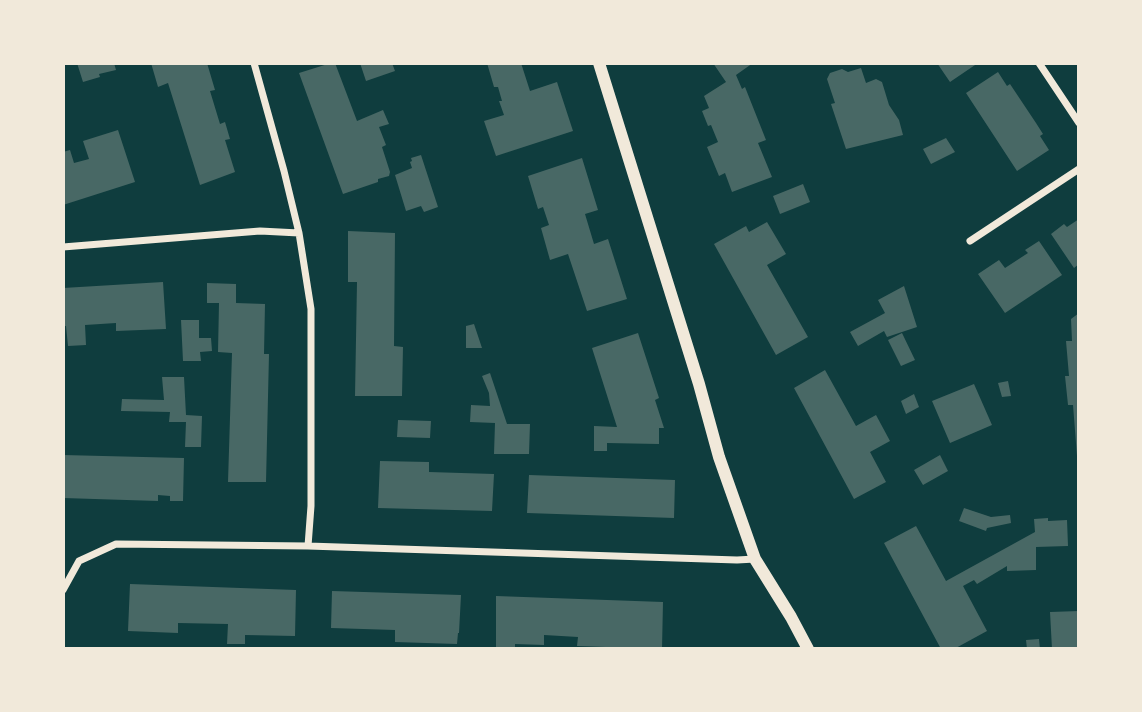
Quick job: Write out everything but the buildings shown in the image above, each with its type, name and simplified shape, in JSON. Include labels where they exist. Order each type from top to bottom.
[{"type":"street","points":[[254,63],[299,233],[311,309],[311,506],[308,546]]},
{"type":"street","points":[[599,63],[699,384],[719,457],[755,559],[808,649]]},
{"type":"street","points":[[1039,63],[1079,123]]},
{"type":"street","points":[[970,241],[1079,169]]},
{"type":"street","points":[[63,247],[260,231],[299,233]]},
{"type":"street","points":[[63,590],[79,561],[116,544],[308,546],[755,559]]}]
